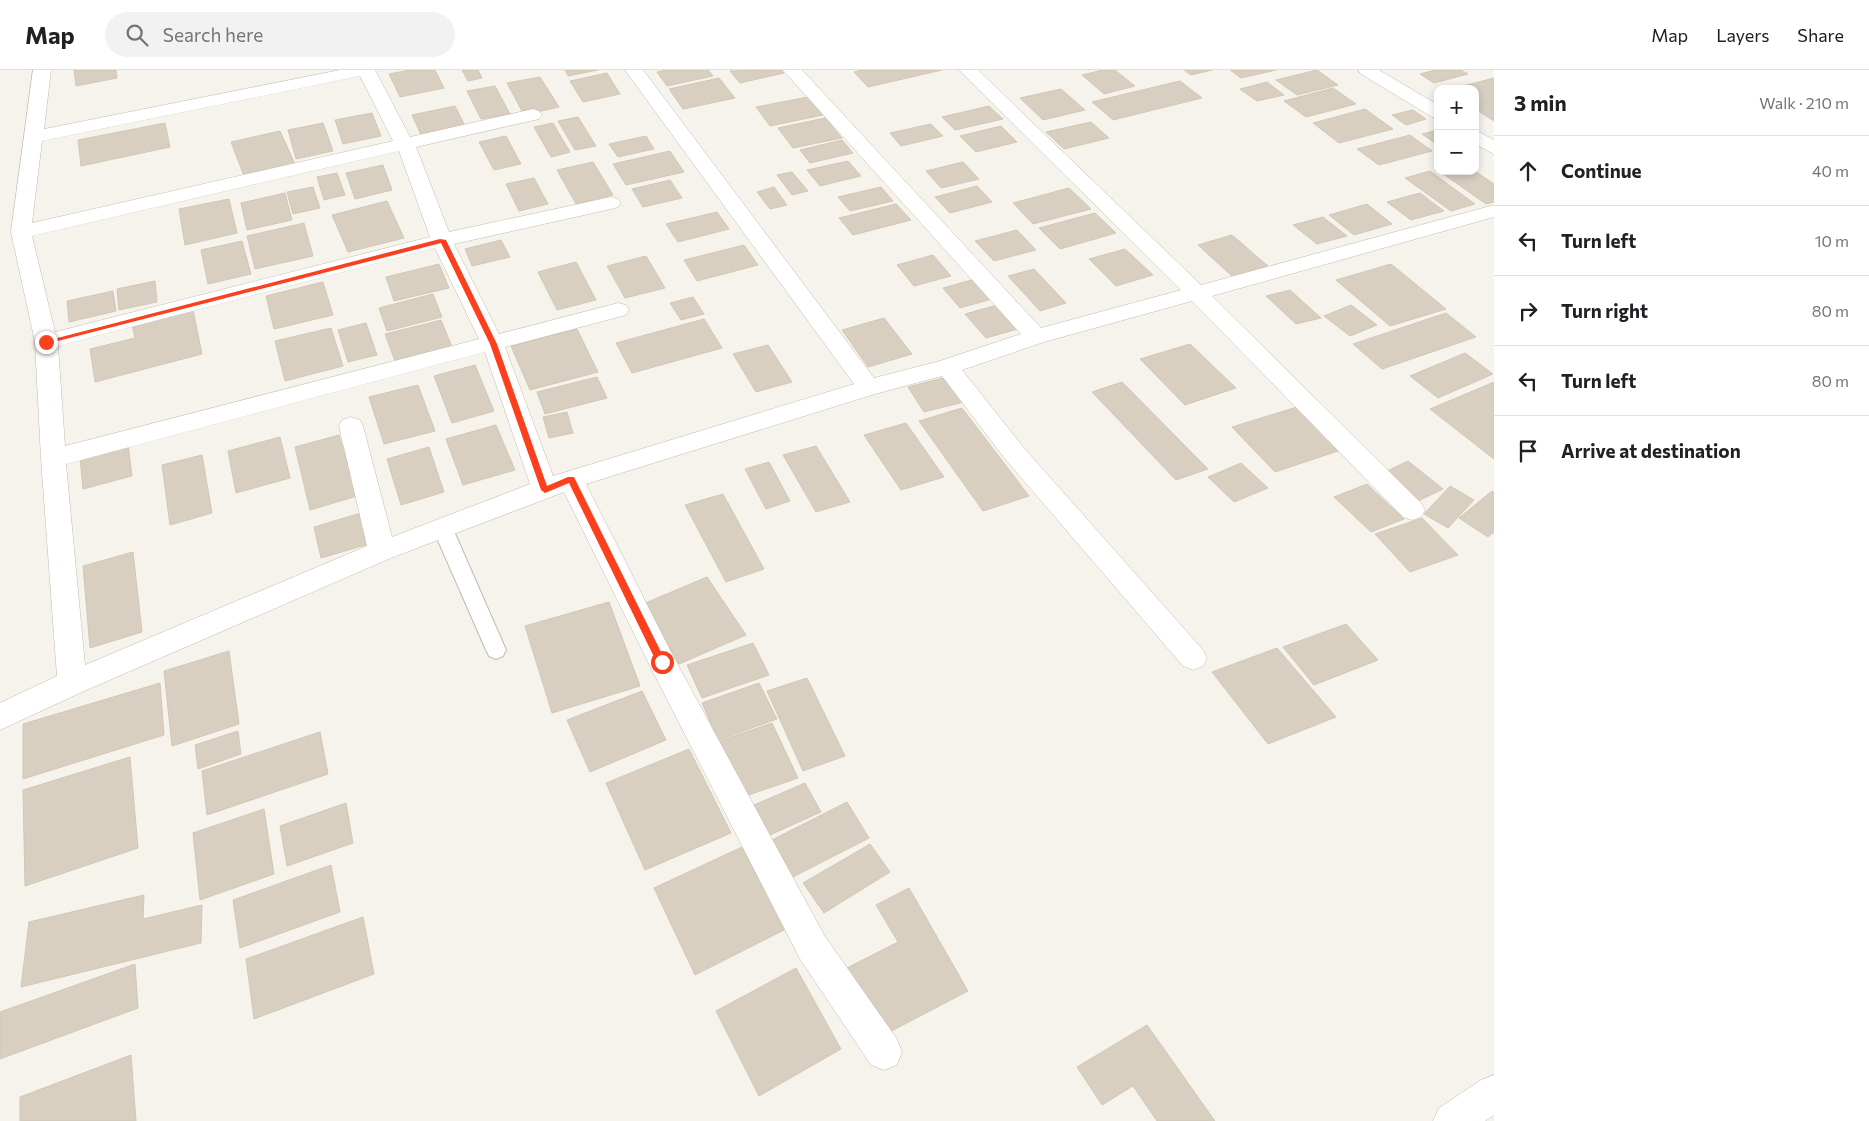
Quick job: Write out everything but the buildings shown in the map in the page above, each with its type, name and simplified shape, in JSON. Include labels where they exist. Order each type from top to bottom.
[{"type":"street","points":[[42,70],[22,232],[46,342],[53,458],[72,684]]},
{"type":"street","points":[[33,137],[366,70],[405,146],[442,240],[558,484],[662,662],[812,947],[884,1052]]},
{"type":"street","points":[[634,70],[869,388]]},
{"type":"street","points":[[792,70],[1036,337]]},
{"type":"street","points":[[968,70],[1198,294],[1412,510]]},
{"type":"street","points":[[1367,70],[1434,112]]},
{"type":"street","points":[[22,232],[405,146],[533,115]]},
{"type":"street","points":[[1479,139],[1494,148]]},
{"type":"street","points":[[46,342],[442,240],[611,203]]},
{"type":"street","points":[[0,717],[72,684],[382,551],[558,484],[869,388],[946,368],[1036,337],[1198,294],[1494,211]]},
{"type":"street","points":[[53,458],[618,310]]},
{"type":"street","points":[[946,368],[1015,454],[1193,658]]},
{"type":"street","points":[[350,426],[382,551]]},
{"type":"street","points":[[1452,1121],[1494,1093]]},
{"type":"lane","points":[[443,529],[496,650]]},
{"type":"route","points":[[46,342],[442,240],[493,344],[545,490],[571,479],[662,662]]}]
